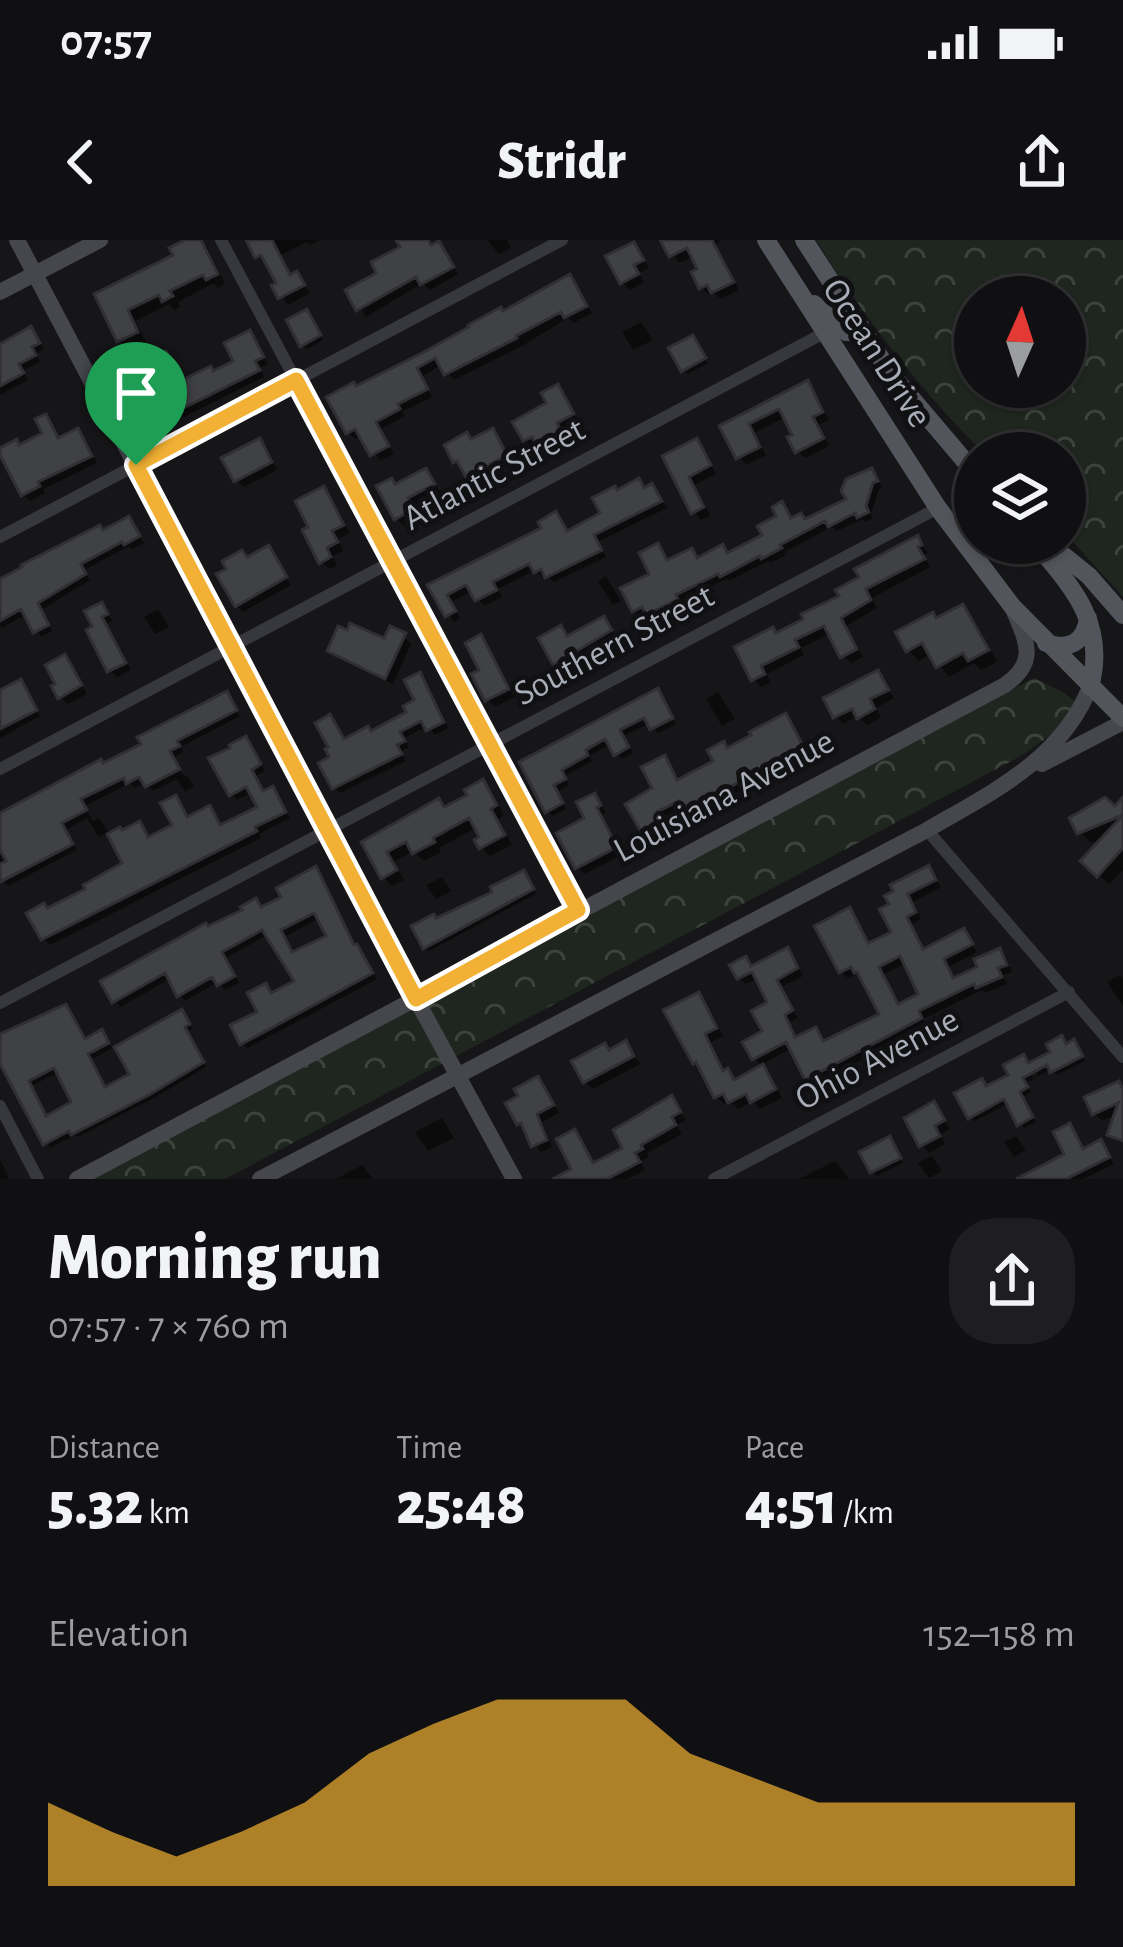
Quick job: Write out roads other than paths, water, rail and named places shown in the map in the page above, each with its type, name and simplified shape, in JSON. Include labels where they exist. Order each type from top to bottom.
[{"type":"main road","points":[[17,240],[514,1179]]},
{"type":"main road","points":[[0,292],[100,240]]},
{"type":"main road","name":"Ocean Drive","points":[[766,240],[938,508],[1012,606],[1123,720]]},
{"type":"main road","name":"Ocean Drive","points":[[804,240],[891,374],[954,448]]},
{"type":"main road","points":[[793,284],[846,332],[864,332]]},
{"type":"main road","points":[[1020,776],[1071,727],[1095,670],[1088,616],[1052,564]]},
{"type":"main road","points":[[1074,564],[1123,615]]},
{"type":"main road","name":"Louisiana Avenue","points":[[77,1179],[1012,680],[1028,658],[1012,606]]},
{"type":"main road","points":[[1046,643],[1076,644],[1087,628],[1088,616]]},
{"type":"main road","points":[[260,1179],[927,830],[1123,720]]},
{"type":"street","points":[[221,240],[578,910]]},
{"type":"street","points":[[0,537],[562,240]]},
{"type":"street","name":"Atlantic Street","points":[[0,769],[824,333]]},
{"type":"street","name":"Southern Street","points":[[0,1003],[938,508]]},
{"type":"street","points":[[927,830],[1123,1058]]},
{"type":"street","name":"Ohio Avenue","points":[[714,1179],[1069,992]]},
{"type":"street","points":[[0,1106],[38,1179]]}]
